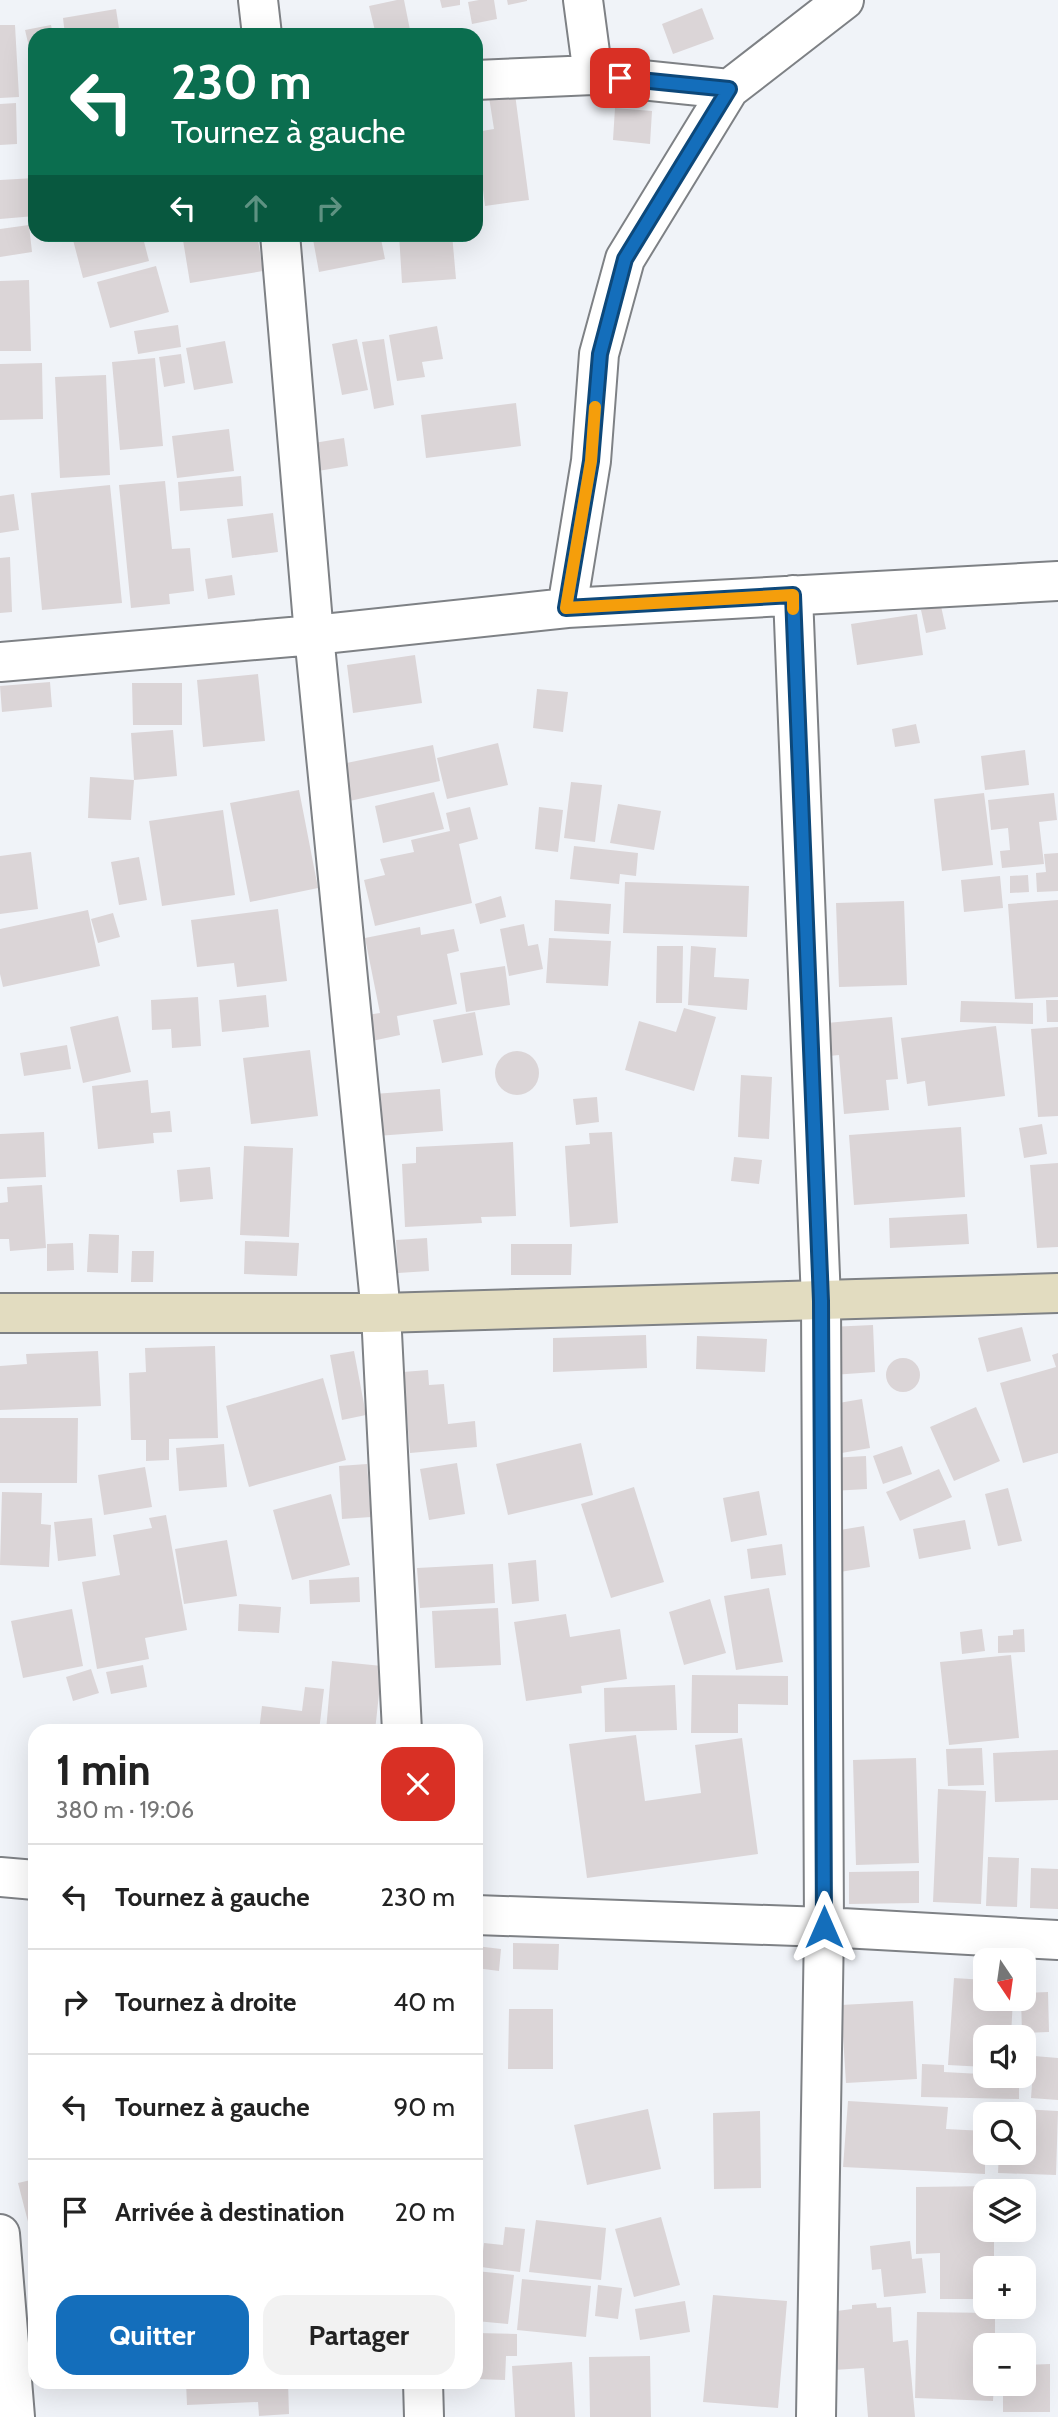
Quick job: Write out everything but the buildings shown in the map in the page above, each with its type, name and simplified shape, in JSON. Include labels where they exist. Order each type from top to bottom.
[{"type":"main road","points":[[0,1313],[381,1313],[1058,1293]]},
{"type":"street","points":[[258,0],[261,28]]},
{"type":"street","points":[[583,0],[593,75]]},
{"type":"street","points":[[566,608],[591,461],[600,354],[625,259],[729,89],[812,13],[844,0]]},
{"type":"street","points":[[483,80],[593,75],[729,89]]},
{"type":"street","points":[[280,242],[314,635],[381,1313],[401,1724]]},
{"type":"street","points":[[0,662],[314,635],[566,608],[1058,581]]},
{"type":"street","points":[[793,595],[821,1301],[824,1927],[816,2417]]},
{"type":"street","points":[[0,1877],[28,1879]]},
{"type":"street","points":[[483,1915],[824,1927],[1058,1940]]},
{"type":"street","points":[[0,2234],[15,2417]]},
{"type":"street","points":[[423,2389],[424,2417]]},
{"type":"slow traffic","points":[[595,407],[591,461],[566,608],[793,595],[793,609]]},
{"type":"route","points":[[620,78],[729,89],[625,259],[600,354],[591,461],[566,608],[793,595],[821,1301],[824,1927]]}]
